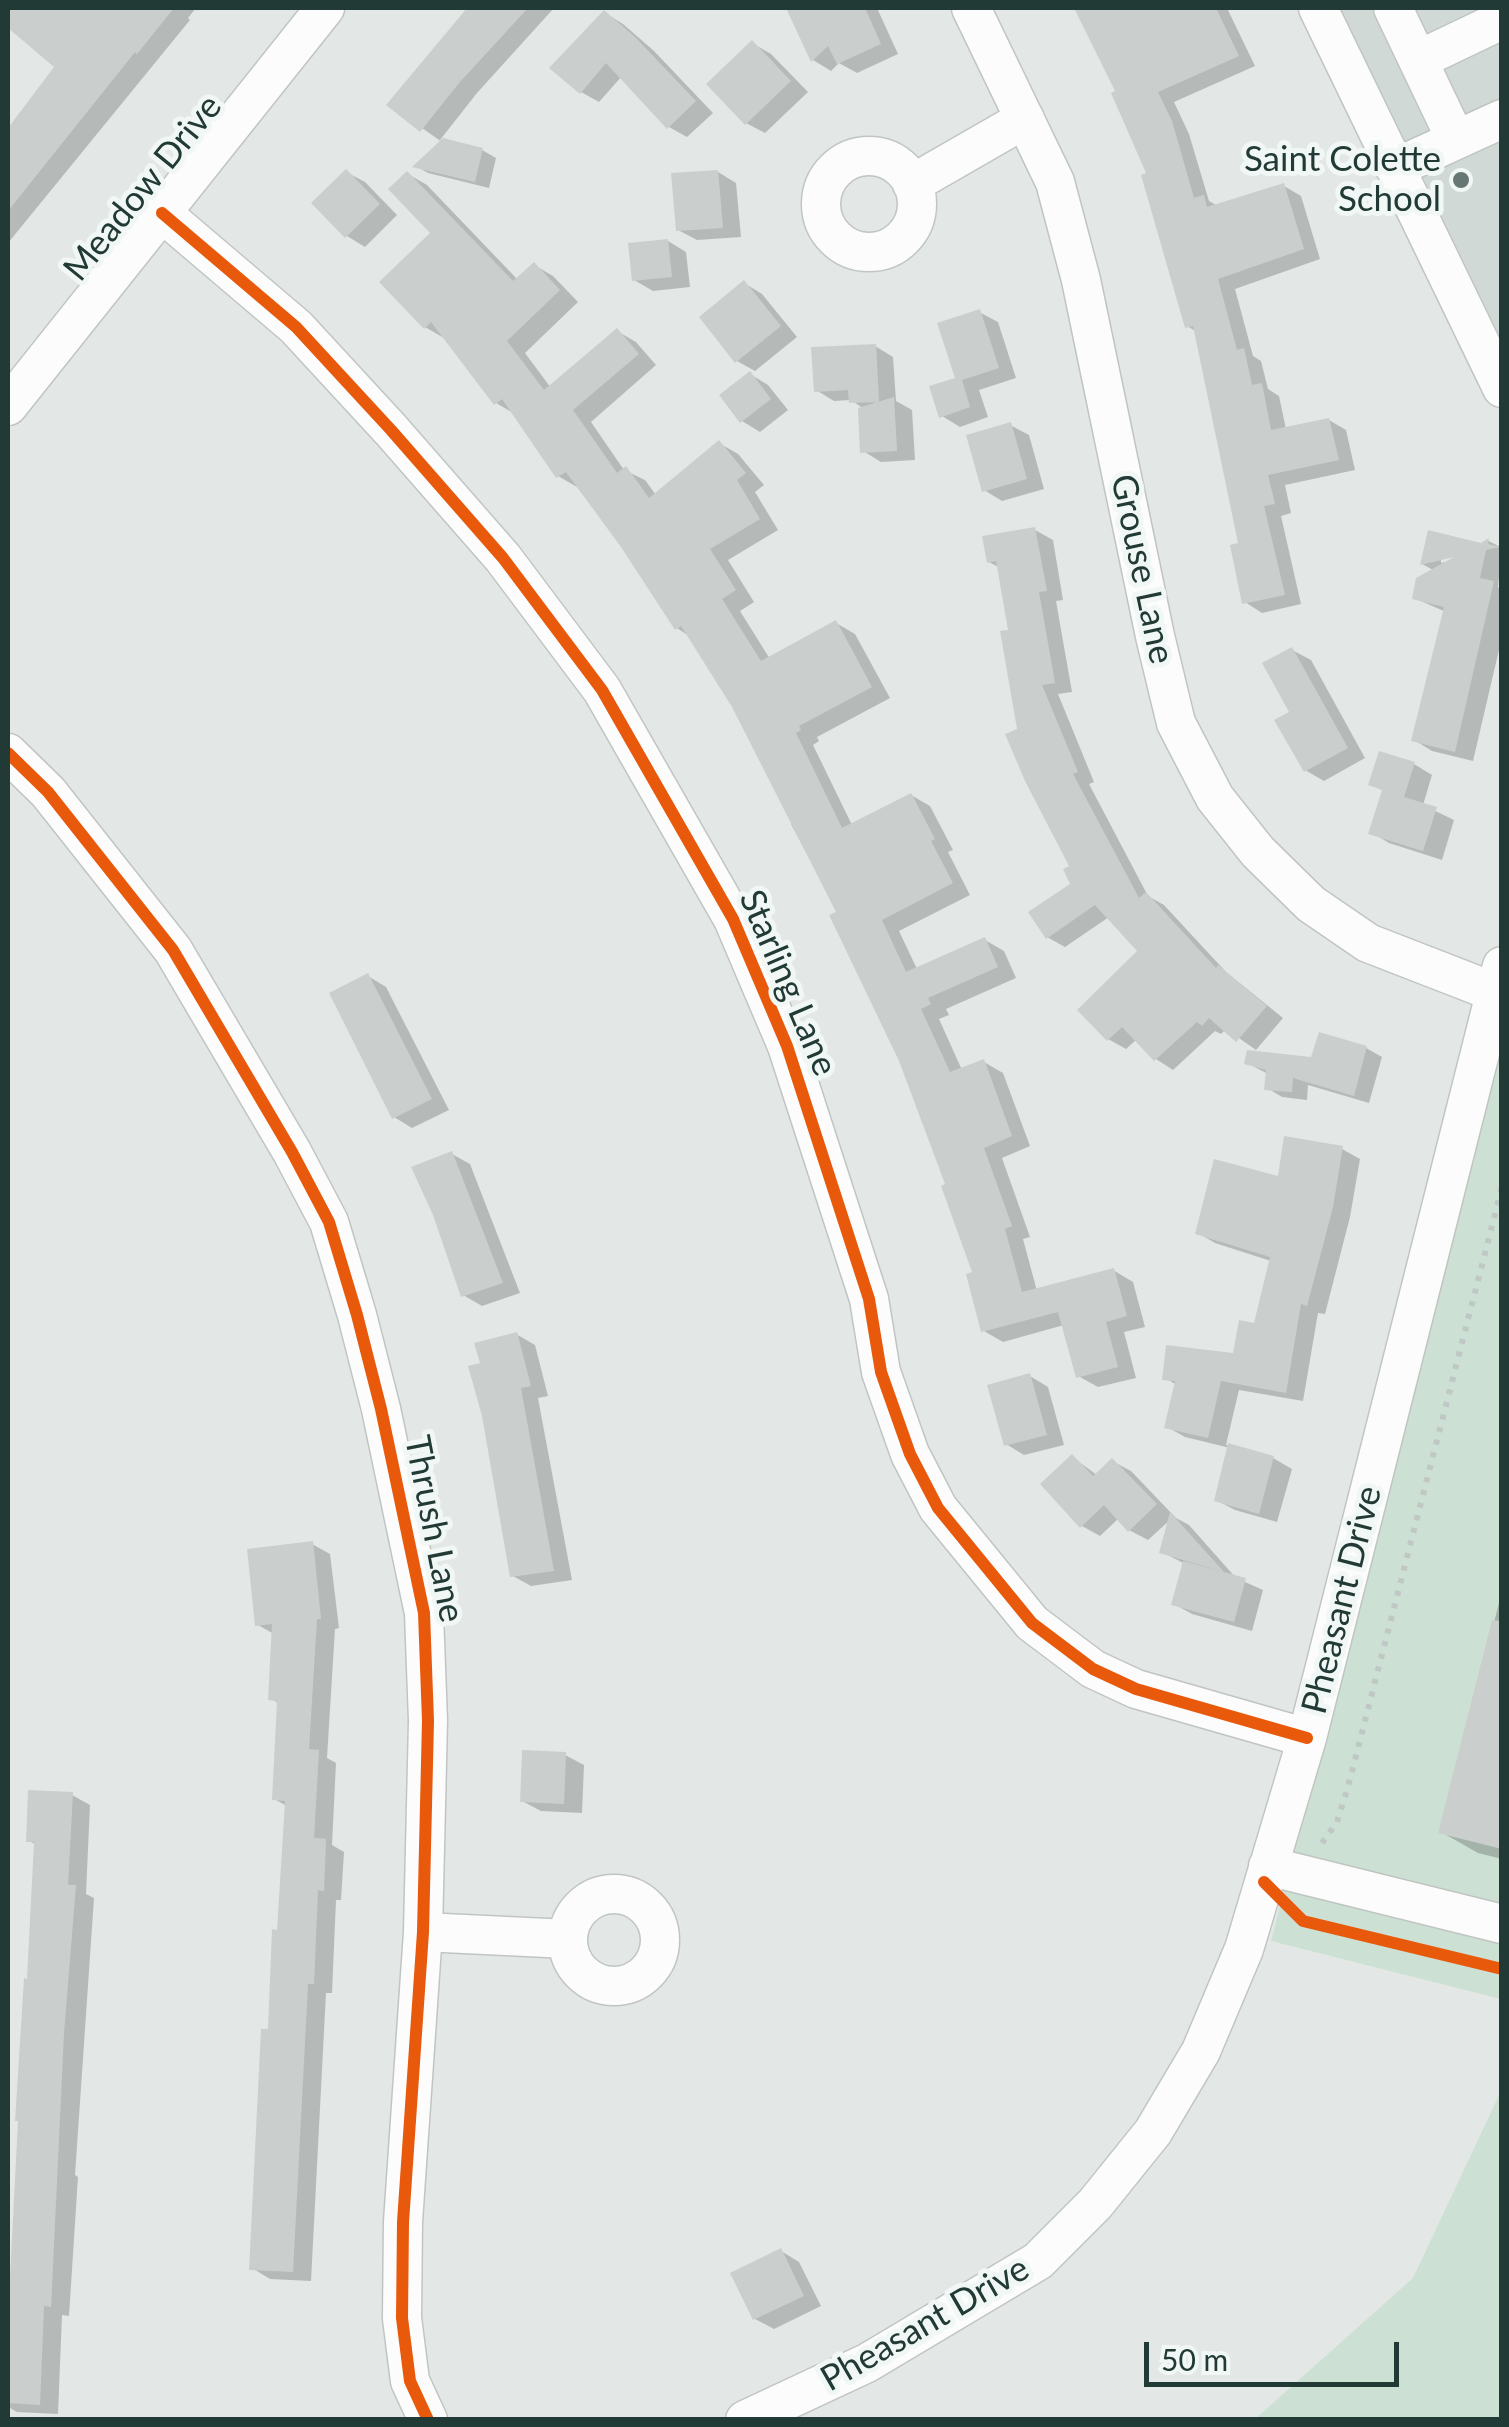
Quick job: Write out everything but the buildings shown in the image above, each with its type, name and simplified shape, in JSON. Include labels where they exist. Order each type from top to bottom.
[{"type":"street","name":"Meadow Drive","points":[[8,406],[325,8]]},
{"type":"street","name":"Grouse Lane","points":[[971,8],[1055,182],[1080,280],[1154,636],[1176,723],[1215,798],[1258,852],[1311,904],[1368,943],[1499,985]]},
{"type":"street","points":[[1318,8],[1502,388]]},
{"type":"street","points":[[1394,8],[1456,140]]},
{"type":"street","points":[[1418,60],[1502,20]]},
{"type":"street","points":[[1395,168],[1502,118]]},
{"type":"street","points":[[912,184],[1025,119]]},
{"type":"street","name":"Starling Lane","points":[[162,214],[296,327],[503,558],[602,690],[734,919],[780,1028],[869,1299],[881,1372],[910,1454],[938,1508],[1032,1623],[1093,1669],[1136,1689],[1306,1738]]},
{"type":"street","name":"Thrush Lane","points":[[8,754],[48,792],[173,950],[292,1152],[328,1222],[381,1409],[424,1613],[428,1721],[423,1932],[403,2222],[402,2318],[410,2381],[428,2420]]},
{"type":"street","name":"Pheasant Drive","points":[[745,2420],[867,2362],[1038,2261],[1095,2204],[1153,2132],[1201,2051],[1244,1948],[1306,1738],[1499,985]]},
{"type":"street","points":[[1268,1866],[1502,1924]]},
{"type":"street","points":[[423,1932],[568,1938]]},
{"type":"path","points":[[1312,1877],[1315,1853],[1338,1822],[1348,1788],[1502,1187]]},
{"type":"shaded area","name":"Saint Colette School","points":[[1338,8],[1501,8],[1501,352]]},
{"type":"green space","points":[[1501,1045],[1501,1999],[1271,1941]]},
{"type":"green space","points":[[1501,2091],[1501,2419],[1255,2419],[1413,2278]]},
{"type":"cycle path","points":[[162,213],[296,327],[503,558],[602,690],[733,919],[787,1046],[869,1299],[881,1372],[910,1454],[938,1508],[1032,1623],[1093,1669],[1136,1689],[1307,1738]]},
{"type":"cycle path","points":[[8,753],[48,792],[173,950],[292,1152],[329,1222],[381,1409],[424,1613],[428,1721],[423,1932],[403,2222],[402,2318],[410,2381],[428,2420]]},
{"type":"cycle path","points":[[1264,1882],[1303,1921],[1502,1969]]},
{"type":"place","name":"Saint Colette School","points":[[1461,180]]}]
